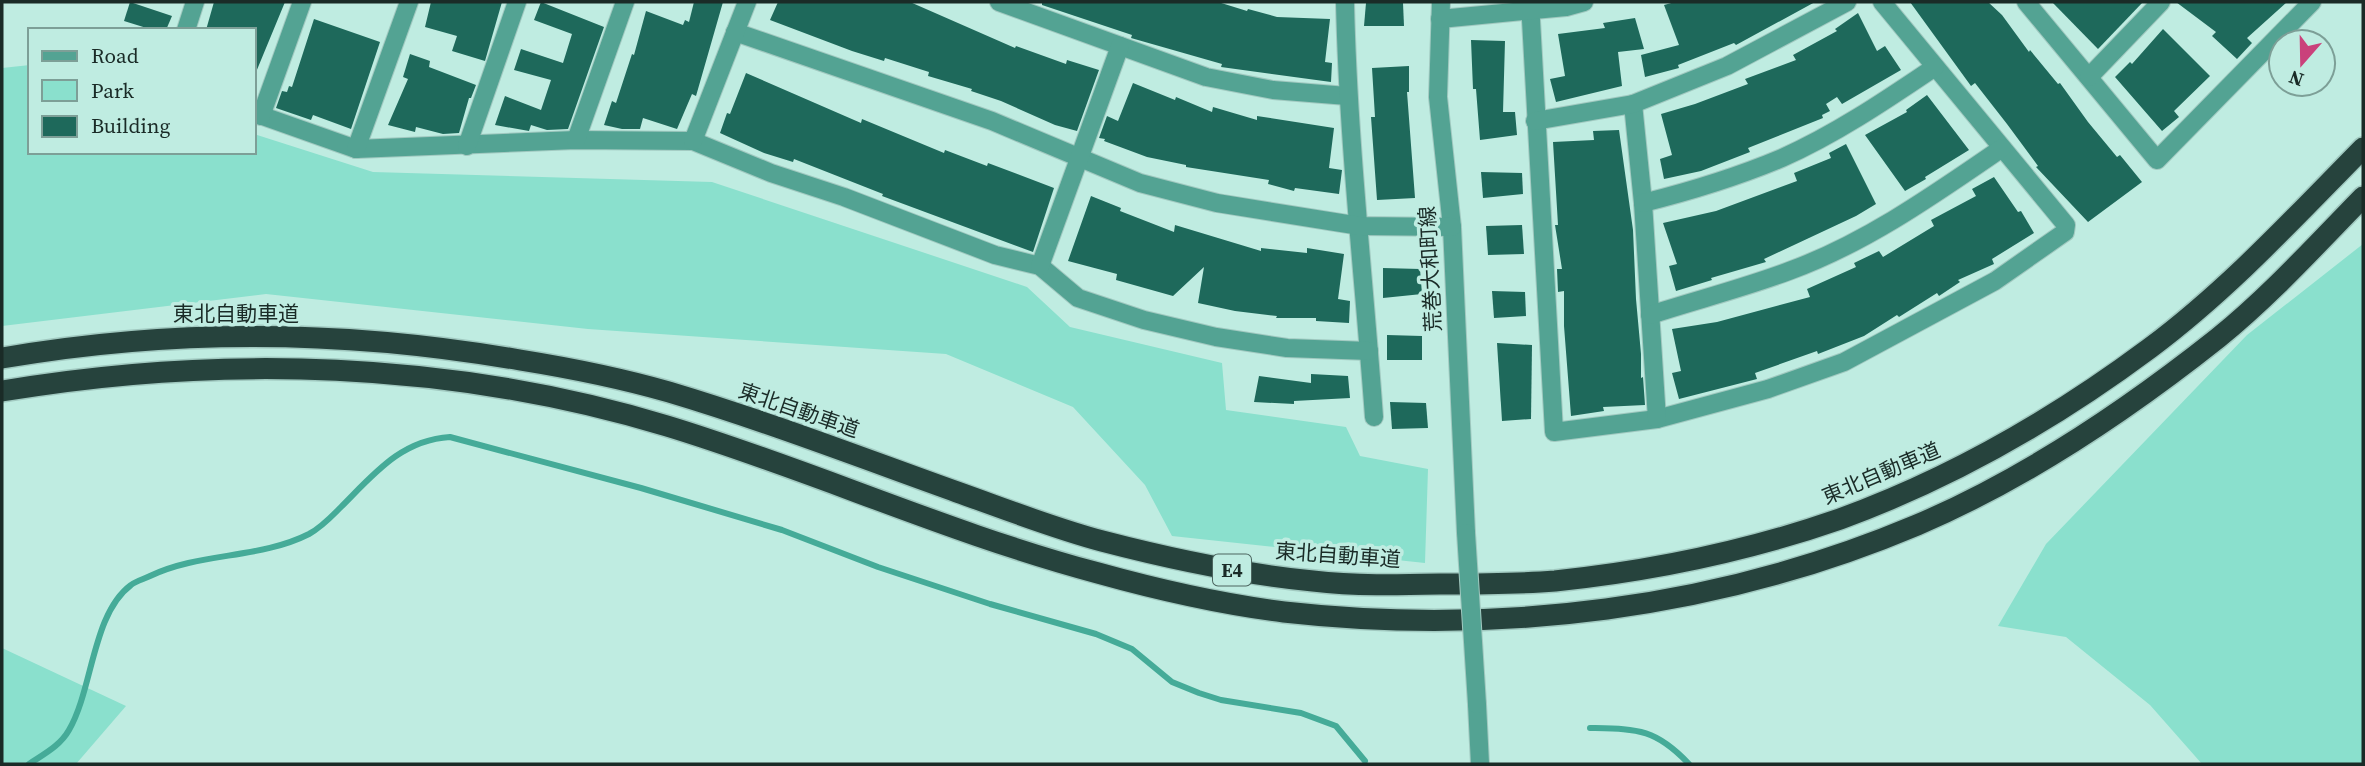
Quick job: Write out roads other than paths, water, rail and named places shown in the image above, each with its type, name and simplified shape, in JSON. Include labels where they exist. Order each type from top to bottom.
[{"type":"highway","name":"東北自動車道","points":[[2,358],[159,338],[255,335],[351,338],[460,349],[571,368],[666,391],[1084,535],[1204,566],[1318,582],[1391,585],[1552,581],[1641,570],[1788,536],[1907,491],[1968,461],[2065,406],[2149,349],[2199,310],[2363,148]]},
{"type":"highway","name":"E4","points":[[2,391],[54,382],[161,371],[255,368],[352,371],[457,381],[566,401],[661,424],[762,457],[993,541],[1094,572],[1188,596],[1284,612],[1428,622],[1511,618],[1660,602],[1786,573],[1919,524],[1984,493],[2093,428],[2171,374],[2244,314],[2294,268],[2363,197]]},
{"type":"street","points":[[187,28],[195,2]]},
{"type":"street","points":[[302,2],[258,115],[356,149],[576,140],[693,141],[771,173],[844,197],[995,255],[1040,267],[1078,298],[1144,320],[1216,337],[1287,348],[1369,351]]},
{"type":"street","points":[[356,149],[409,2]]},
{"type":"street","points":[[467,146],[517,2]]},
{"type":"street","points":[[576,140],[625,2]]},
{"type":"street","points":[[693,141],[747,2]]},
{"type":"street","points":[[999,2],[1206,77],[1273,90],[1347,96]]},
{"type":"street","points":[[1345,2],[1347,96],[1374,417]]},
{"type":"street","points":[[1440,11],[1530,6],[1566,7],[1584,2]]},
{"type":"street","points":[[1535,121],[1633,103],[1727,66],[1847,2]]},
{"type":"street","points":[[1530,6],[1554,432],[1657,419],[1768,389],[1844,362],[1995,281],[2065,232],[2066,225],[1882,2]]},
{"type":"street","points":[[2026,2],[2157,160],[2312,2]]},
{"type":"street","points":[[2089,77],[2161,2]]},
{"type":"street","name":"荒巻大和町線","points":[[1440,11],[1438,97],[1452,227],[1480,764]]},
{"type":"street","points":[[735,32],[992,121],[1140,183],[1217,203],[1360,226],[1452,227]]},
{"type":"street","points":[[1040,267],[1120,46]]},
{"type":"street","points":[[1643,203],[1707,187],[1783,157],[1861,116],[1935,67]]},
{"type":"street","points":[[1633,103],[1643,203],[1657,419]]},
{"type":"street","points":[[1650,315],[1790,271],[1814,260],[1862,237],[1929,197],[2002,148]]},
{"type":"waterway","points":[[29,764],[56,745],[69,730],[77,713],[108,614],[118,598],[131,585],[169,568],[271,548],[309,534],[326,522],[377,471],[403,452],[417,445],[450,437],[641,488],[782,530],[878,567],[990,604],[1096,634],[1132,649],[1172,682],[1199,693],[1221,700],[1301,713],[1336,726],[1365,761]]},
{"type":"waterway","points":[[1590,728],[1644,733],[1666,743],[1689,764]]}]
